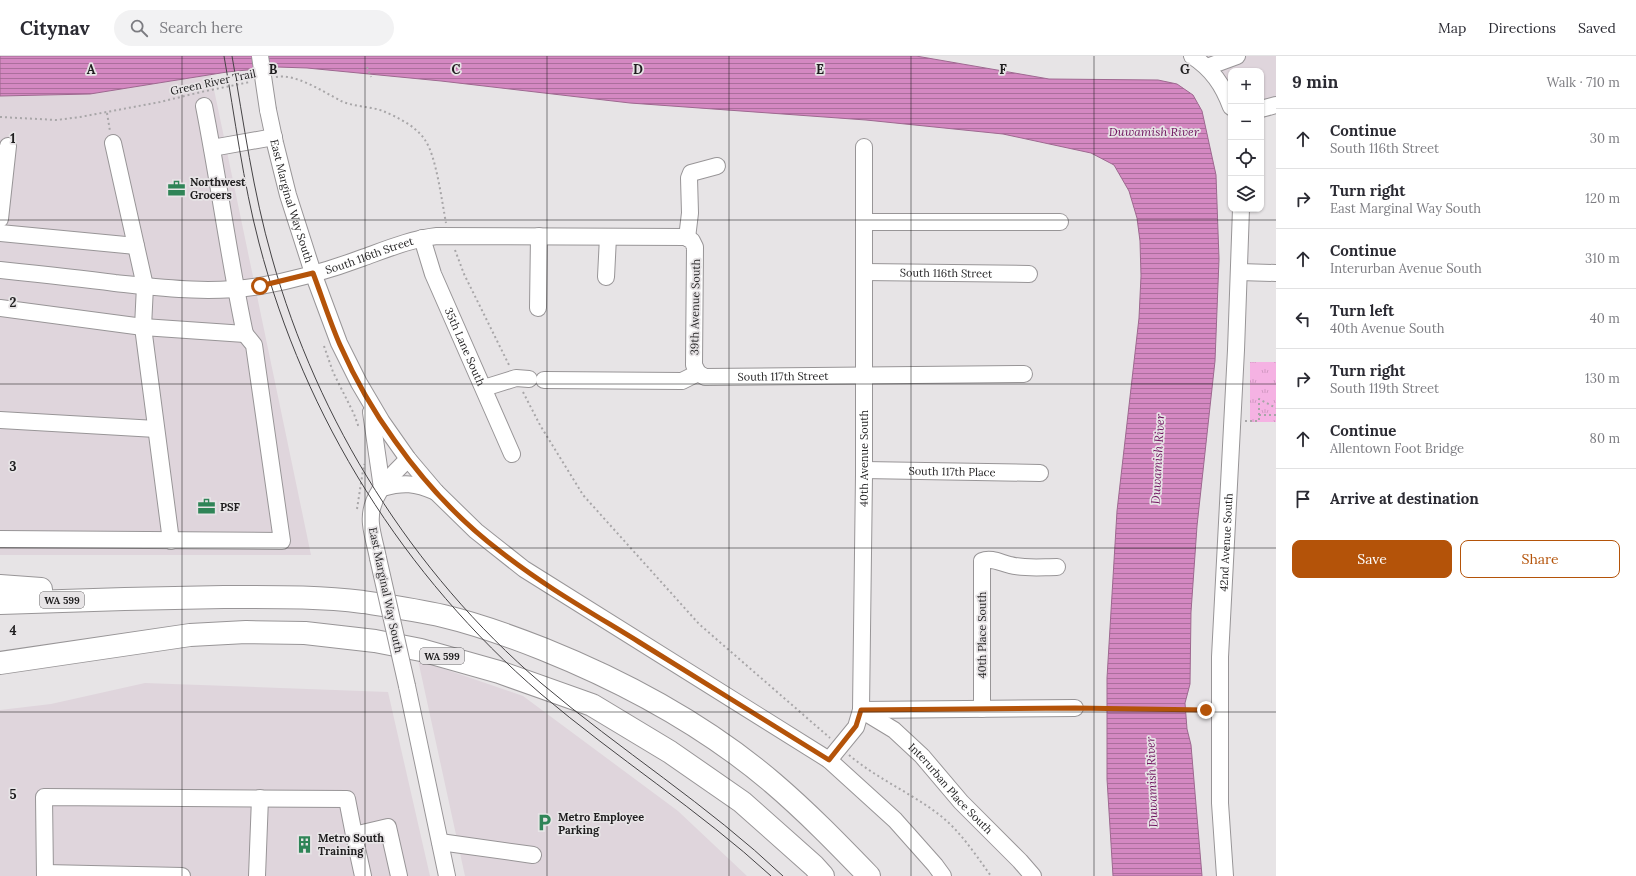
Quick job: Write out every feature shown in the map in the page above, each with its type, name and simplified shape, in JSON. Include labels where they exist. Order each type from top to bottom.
[{"type":"highway","points":[[0,586],[123,598]]},
{"type":"highway","name":"WA 599","points":[[0,603],[123,598],[298,597],[361,602],[444,616],[501,632],[626,685],[662,705],[727,747],[772,782],[806,813],[869,876]]},
{"type":"highway","name":"WA 599","points":[[0,663],[190,635],[246,632],[305,633],[375,641],[421,650],[499,672],[592,705],[670,752],[742,802],[814,866],[823,876]]},
{"type":"street","name":"East Marginal Way South","points":[[260,56],[268,110],[288,195],[313,273],[339,343],[370,402],[408,459],[388,479],[374,501],[371,516],[372,531],[407,686],[447,876]]},
{"type":"street","points":[[1192,56],[1207,67],[1219,81],[1230,104]]},
{"type":"street","points":[[1207,67],[1238,56]]},
{"type":"street","points":[[1264,108],[1276,105]]},
{"type":"street","points":[[0,539],[282,541],[254,345],[245,334],[204,106]]},
{"type":"street","points":[[212,148],[274,137]]},
{"type":"street","points":[[113,143],[145,286],[143,327],[171,541]]},
{"type":"street","points":[[0,219],[8,146]]},
{"type":"street","name":"40th Avenue South","points":[[829,760],[856,726],[861,710],[864,470],[864,147]]},
{"type":"street","name":"39th Avenue South","points":[[698,373],[694,365],[695,246],[689,240],[689,178],[691,173],[718,166]]},
{"type":"street","name":"42nd Avenue South","points":[[1225,876],[1220,803],[1220,657],[1241,212]]},
{"type":"street","points":[[864,222],[1060,222]]},
{"type":"street","points":[[0,233],[136,246]]},
{"type":"street","name":"South 116th Street","points":[[0,270],[145,286],[206,291],[260,286],[313,273],[422,238],[450,235],[608,237],[689,240]]},
{"type":"street","points":[[538,308],[539,236]]},
{"type":"street","points":[[606,277],[608,237]]},
{"type":"street","name":"35th Lane South","points":[[422,238],[434,274],[512,454]]},
{"type":"street","name":"South 116th Street","points":[[864,272],[1029,274]]},
{"type":"street","points":[[1239,272],[1276,272]]},
{"type":"street","points":[[0,308],[143,327],[245,334]]},
{"type":"street","points":[[484,388],[530,379],[682,380],[698,373]]},
{"type":"street","name":"South 117th Street","points":[[698,373],[705,377],[1024,374]]},
{"type":"street","points":[[370,402],[382,488],[397,484],[410,483],[436,492]]},
{"type":"street","points":[[0,420],[156,429]]},
{"type":"street","points":[[408,459],[436,492],[476,531],[524,570],[829,760],[895,820],[943,876]]},
{"type":"street","name":"South 117th Place","points":[[864,470],[1040,473]]},
{"type":"street","name":"40th Place South","points":[[982,709],[982,561],[990,560],[1011,566],[1057,567]]},
{"type":"street","points":[[861,710],[1075,708]]},
{"type":"street","name":"Interurban Place South","points":[[861,710],[894,730],[922,756],[961,802],[1033,876]]},
{"type":"street","points":[[182,876],[45,874],[44,797],[347,799],[363,876]]},
{"type":"street","points":[[257,876],[260,798]]},
{"type":"street","points":[[354,835],[388,827],[399,876]]},
{"type":"street","points":[[440,842],[533,855]]},
{"type":"path","points":[[368,67],[371,77]]},
{"type":"path","points":[[275,77],[282,76],[299,80],[347,104],[382,110],[412,127],[425,140],[431,152],[446,224]]},
{"type":"path","name":"Green River Trail","points":[[0,117],[57,120],[107,112],[253,82]]},
{"type":"path","points":[[107,112],[113,143]]},
{"type":"path","points":[[454,249],[464,274],[530,379],[540,425],[583,495],[698,624],[826,734]]},
{"type":"path","points":[[324,345],[333,372],[354,414],[361,433]]},
{"type":"path","points":[[1240,420],[1258,421],[1259,399],[1276,408]]},
{"type":"path","points":[[1258,415],[1276,415]]},
{"type":"path","points":[[357,511],[365,461]]},
{"type":"path","points":[[1075,708],[1206,710]]},
{"type":"path","points":[[852,757],[880,778],[937,813],[954,828],[991,876]]},
{"type":"shaded area","points":[[1207,56],[1276,56],[1276,100],[1264,103],[1264,68],[1228,68],[1228,85]]},
{"type":"shaded area","points":[[211,75],[311,555],[0,555],[0,96],[90,94]]},
{"type":"shaded area","points":[[418,660],[523,696],[678,811],[747,876],[465,876]]},
{"type":"shaded area","points":[[145,683],[388,692],[430,876],[0,876],[0,710],[51,704]]},
{"type":"green space","points":[[1250,362],[1276,362],[1276,422],[1250,422]]},
{"type":"water","name":"Duwamish River","points":[[0,56],[916,56],[1049,79],[1158,80],[1177,84],[1193,95],[1202,111],[1216,175],[1219,259],[1215,361],[1197,526],[1191,612],[1190,684],[1185,703],[1187,729],[1191,745],[1202,876],[1113,876],[1107,779],[1107,678],[1117,511],[1139,318],[1141,276],[1140,241],[1137,218],[1129,191],[1114,165],[1091,153],[1003,134],[866,120],[630,103],[441,81],[307,68],[277,67],[227,72],[90,94],[0,96]]},
{"type":"tram line","points":[[224,56],[253,220],[279,308],[303,371],[332,432],[366,490],[404,546],[446,598],[491,648],[541,694],[569,717],[686,806],[771,876]]},
{"type":"tram line","points":[[232,56],[259,208],[272,258],[291,319],[315,378],[343,435],[375,490],[411,543],[451,593],[494,640],[571,708],[725,825],[783,876]]},
{"type":"place","name":"Northwest Grocers","points":[[177,188]]},
{"type":"place","name":"PSF","points":[[207,507]]},
{"type":"place","name":"Metro Employee Parking","points":[[545,823]]},
{"type":"place","name":"Metro South Training","points":[[305,844]]},
{"type":"route","points":[[260,286],[313,273],[348,363],[358,383],[382,422],[408,459],[436,492],[454,511],[500,551],[524,570],[829,760],[856,726],[861,710],[1075,708],[1206,710]]}]
